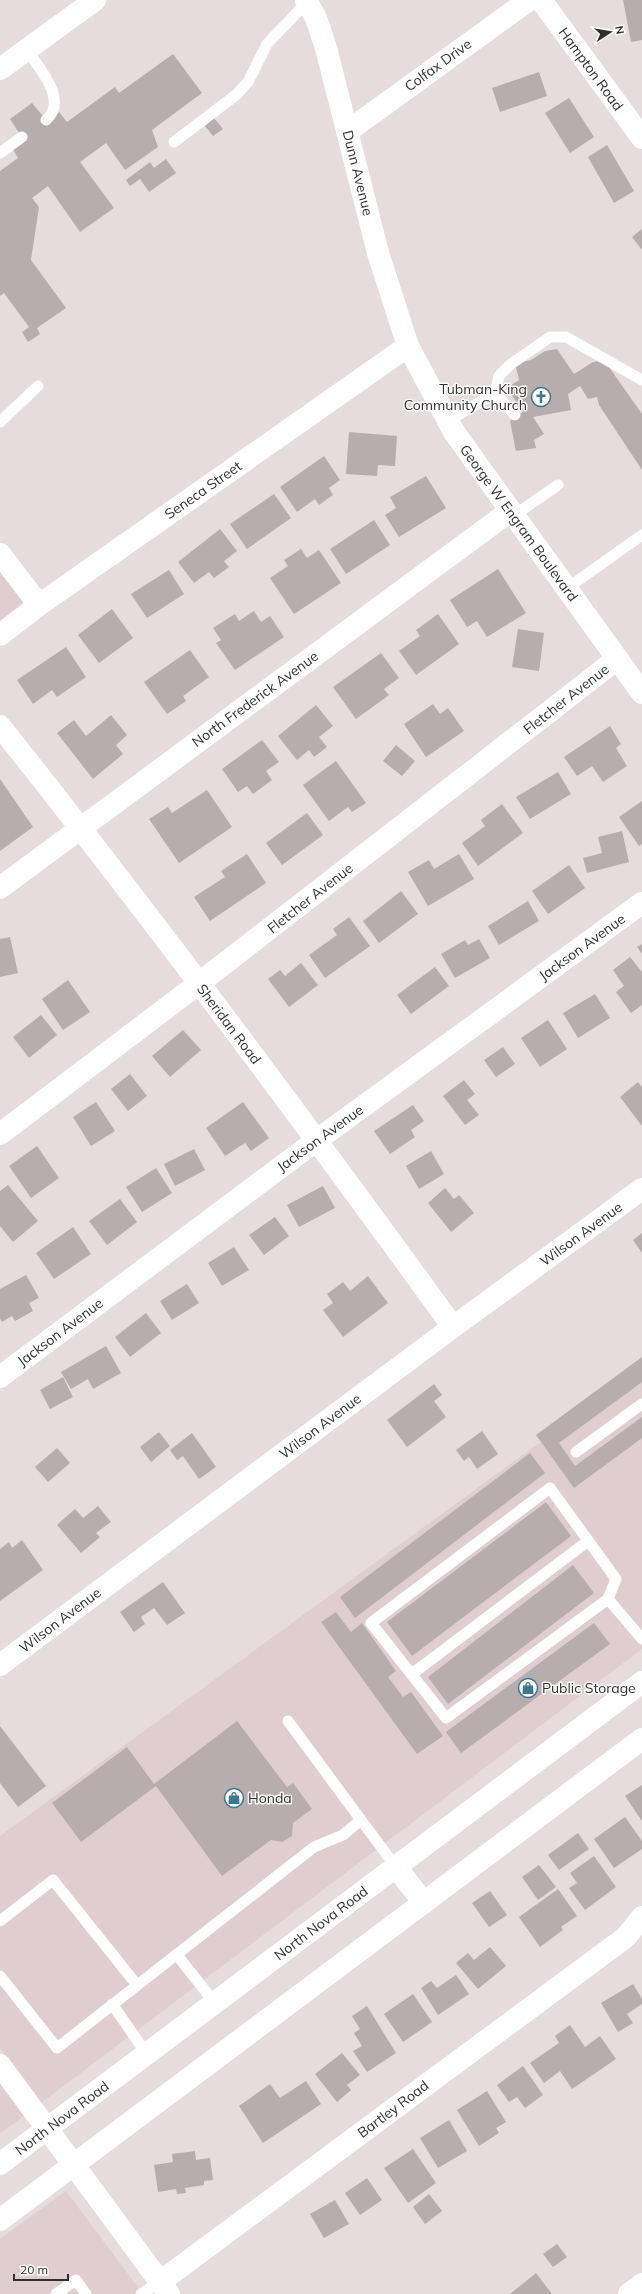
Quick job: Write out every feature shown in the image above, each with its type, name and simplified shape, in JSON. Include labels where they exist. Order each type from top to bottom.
[{"type":"street","points":[[0,69],[95,0]]},
{"type":"street","name":"Colfax Drive","points":[[348,131],[529,0]]},
{"type":"street","name":"Hampton Road","points":[[541,0],[642,138]]},
{"type":"street","name":"Dunn Avenue","points":[[307,1],[316,18],[326,48],[378,252],[408,346]]},
{"type":"street","name":"George W Engram Boulevard","points":[[408,346],[448,421],[512,514],[642,693]]},
{"type":"street","name":"Seneca Street","points":[[0,635],[39,605],[408,346]]},
{"type":"street","name":"North Frederick Avenue","points":[[0,888],[512,514]]},
{"type":"street","points":[[0,554],[39,605]]},
{"type":"street","name":"Fletcher Avenue","points":[[0,1134],[198,984],[617,659]]},
{"type":"street","name":"Sheridan Road","points":[[0,726],[81,828],[318,1140],[453,1327]]},
{"type":"street","name":"Jackson Avenue","points":[[0,1377],[318,1140],[642,903]]},
{"type":"street","name":"Wilson Avenue","points":[[0,1665],[453,1327],[642,1189]]},
{"type":"street","name":"North Nova Road","points":[[0,2164],[642,1682]]},
{"type":"street","points":[[0,2220],[642,1739]]},
{"type":"street","points":[[396,1867],[424,1903]]},
{"type":"street","name":"Bartley Road","points":[[164,2288],[634,1934],[642,1917]]},
{"type":"street","points":[[0,2065],[164,2288]]},
{"type":"street","points":[[629,2294],[642,2284]]},
{"type":"lane","points":[[174,142],[236,95],[248,82],[266,44],[307,1]]},
{"type":"lane","points":[[27,50],[55,97],[54,108],[46,120]]},
{"type":"lane","points":[[0,153],[22,137]]},
{"type":"lane","points":[[448,421],[495,393],[499,376],[511,364],[550,337],[566,338],[642,380]]},
{"type":"lane","points":[[0,422],[38,386]]},
{"type":"lane","points":[[495,393],[515,415]]},
{"type":"lane","points":[[512,514],[558,485]]},
{"type":"lane","points":[[566,589],[642,535]]},
{"type":"lane","points":[[576,1452],[642,1404]]},
{"type":"lane","points":[[550,1488],[588,1541],[616,1579],[608,1599],[446,1718],[371,1623],[550,1488]]},
{"type":"lane","points":[[412,1674],[588,1541]]},
{"type":"lane","points":[[608,1599],[642,1639]]},
{"type":"lane","points":[[288,1722],[396,1867]]},
{"type":"lane","points":[[0,1976],[57,2048],[314,1847],[343,1835],[361,1820]]},
{"type":"lane","points":[[0,1922],[53,1880],[137,1985]]},
{"type":"lane","points":[[177,1955],[215,2003]]},
{"type":"lane","points":[[112,2004],[147,2054]]},
{"type":"lane","points":[[56,2294],[76,2280],[86,2294]]},
{"type":"lane","points":[[141,2294],[164,2288]]},
{"type":"shaded area","points":[[0,571],[24,603],[0,621]]},
{"type":"shaded area","points":[[642,1368],[642,1649],[41,2103],[0,2048],[0,1836]]},
{"type":"shaded area","points":[[0,2083],[24,2116],[0,2133]]},
{"type":"shaded area","points":[[66,2191],[143,2294],[0,2294],[0,2239]]},
{"type":"building","points":[[623,0],[642,0],[642,40],[631,42]]},
{"type":"building","points":[[173,54],[202,93],[152,130],[158,147],[125,170],[106,143],[80,162],[114,208],[80,232],[48,186],[32,198],[39,207],[31,260],[66,308],[37,328],[40,334],[28,342],[22,332],[29,327],[4,293],[0,296],[0,171],[18,158],[11,146],[23,139],[10,119],[32,103],[47,121],[59,112],[67,122],[115,87],[119,93]]},
{"type":"building","points":[[539,72],[547,96],[500,112],[492,88]]},
{"type":"building","points":[[569,98],[594,137],[570,153],[545,113]]},
{"type":"building","points":[[214,118],[223,129],[213,136],[205,126]]},
{"type":"building","points":[[607,145],[634,191],[614,203],[588,157]]},
{"type":"building","points":[[166,159],[176,173],[149,192],[140,179],[130,186],[126,180],[150,162],[154,168]]},
{"type":"building","points":[[642,229],[642,250],[632,237]]},
{"type":"building","points":[[557,349],[574,374],[593,362],[604,360],[642,414],[642,470],[599,405],[597,397],[588,399],[580,386],[568,394],[571,410],[533,417],[544,434],[534,440],[536,448],[516,451],[510,421],[523,412],[507,388],[519,380],[515,363],[531,360],[545,351]]},
{"type":"building","points":[[349,432],[397,436],[395,466],[378,465],[377,476],[346,474]]},
{"type":"building","points":[[324,456],[340,480],[329,488],[333,495],[319,505],[315,499],[297,512],[280,487]]},
{"type":"building","points":[[426,476],[446,508],[399,537],[385,515],[396,508],[390,497]]},
{"type":"building","points":[[274,494],[291,518],[247,549],[230,524]]},
{"type":"building","points":[[374,520],[390,545],[346,574],[330,549]]},
{"type":"building","points":[[220,529],[237,551],[224,561],[229,567],[214,578],[209,572],[194,583],[178,562]]},
{"type":"building","points":[[301,549],[307,558],[319,550],[341,583],[294,614],[270,578],[288,566],[284,560]]},
{"type":"building","points":[[498,569],[526,613],[487,637],[477,621],[467,627],[450,600]]},
{"type":"building","points":[[169,570],[184,594],[147,618],[131,594]]},
{"type":"building","points":[[112,609],[133,638],[99,663],[78,635]]},
{"type":"building","points":[[254,611],[261,622],[270,616],[284,637],[235,670],[216,643],[221,640],[213,628],[235,614],[239,621]]},
{"type":"building","points":[[438,614],[459,644],[416,675],[399,651],[420,636],[416,630]]},
{"type":"building","points":[[518,629],[544,633],[539,671],[512,667]]},
{"type":"building","points":[[66,647],[86,677],[57,697],[52,690],[33,704],[17,680]]},
{"type":"building","points":[[190,650],[209,677],[183,696],[186,701],[167,714],[144,682]]},
{"type":"building","points":[[381,653],[399,678],[384,689],[389,695],[356,719],[333,687]]},
{"type":"building","points":[[433,704],[440,714],[448,708],[464,731],[426,757],[404,724]]},
{"type":"building","points":[[316,705],[333,726],[319,737],[327,747],[314,757],[309,750],[297,760],[278,736]]},
{"type":"building","points":[[111,715],[127,735],[116,745],[123,754],[93,779],[57,733],[74,720],[86,736]]},
{"type":"building","points":[[610,726],[621,744],[616,748],[627,766],[603,782],[592,766],[577,776],[564,757]]},
{"type":"building","points":[[262,740],[279,762],[266,771],[272,780],[253,794],[247,786],[238,792],[222,769]]},
{"type":"building","points":[[396,745],[415,761],[402,776],[383,761]]},
{"type":"building","points":[[336,761],[366,803],[352,812],[348,807],[329,821],[303,785]]},
{"type":"building","points":[[558,772],[571,794],[530,819],[516,797]]},
{"type":"building","points":[[0,779],[33,827],[0,851]]},
{"type":"building","points":[[207,790],[232,827],[179,863],[149,819],[168,807],[172,813]]},
{"type":"building","points":[[642,801],[642,844],[639,846],[619,817]]},
{"type":"building","points":[[502,804],[523,833],[478,866],[462,843],[485,826],[481,820]]},
{"type":"building","points":[[307,813],[323,835],[282,865],[266,843]]},
{"type":"building","points":[[622,831],[629,862],[587,873],[583,858],[602,853],[598,837]]},
{"type":"building","points":[[247,854],[266,883],[210,921],[194,897],[225,877],[221,871]]},
{"type":"building","points":[[459,854],[474,879],[428,906],[408,872],[429,860],[434,869]]},
{"type":"building","points":[[569,865],[585,888],[548,914],[532,891]]},
{"type":"building","points":[[401,891],[418,914],[379,943],[363,921]]},
{"type":"building","points":[[528,901],[539,921],[499,945],[488,926]]},
{"type":"building","points":[[349,917],[370,946],[325,978],[309,955],[337,935],[333,929]]},
{"type":"building","points":[[10,937],[18,973],[0,977],[0,939]]},
{"type":"building","points":[[479,939],[490,958],[455,978],[441,954],[465,940],[468,945]]},
{"type":"building","points":[[642,944],[642,954],[637,947]]},
{"type":"building","points":[[630,957],[642,972],[642,1005],[631,1013],[616,992],[624,986],[613,970]]},
{"type":"building","points":[[301,963],[318,985],[289,1007],[268,979],[280,970],[285,976]]},
{"type":"building","points":[[435,967],[449,986],[411,1014],[397,995]]},
{"type":"building","points":[[68,980],[90,1012],[63,1030],[42,999]]},
{"type":"building","points":[[595,994],[610,1018],[578,1038],[563,1013]]},
{"type":"building","points":[[41,1015],[57,1035],[29,1058],[13,1037]]},
{"type":"building","points":[[548,1020],[567,1049],[540,1067],[521,1038]]},
{"type":"building","points":[[183,1030],[201,1050],[170,1077],[152,1056]]},
{"type":"building","points":[[503,1047],[515,1064],[496,1077],[484,1060]]},
{"type":"building","points":[[130,1074],[147,1096],[128,1111],[111,1089]]},
{"type":"building","points":[[464,1080],[475,1094],[467,1100],[479,1115],[465,1125],[443,1096]]},
{"type":"building","points":[[638,1082],[642,1087],[642,1126],[620,1097]]},
{"type":"building","points":[[96,1102],[115,1131],[91,1146],[73,1117]]},
{"type":"building","points":[[243,1102],[269,1138],[251,1151],[245,1143],[225,1156],[206,1128]]},
{"type":"building","points":[[413,1105],[424,1121],[411,1130],[415,1137],[390,1154],[374,1131]]},
{"type":"building","points":[[37,1146],[59,1178],[31,1198],[9,1166]]},
{"type":"building","points":[[194,1149],[205,1170],[175,1186],[164,1164]]},
{"type":"building","points":[[431,1151],[444,1174],[419,1189],[406,1166]]},
{"type":"building","points":[[156,1168],[172,1193],[142,1212],[126,1187]]},
{"type":"building","points":[[8,1185],[38,1221],[13,1242],[0,1226],[0,1191]]},
{"type":"building","points":[[323,1186],[335,1208],[299,1227],[287,1205]]},
{"type":"building","points":[[445,1188],[454,1199],[459,1195],[474,1213],[451,1232],[428,1203]]},
{"type":"building","points":[[120,1199],[137,1222],[107,1245],[89,1221]]},
{"type":"building","points":[[275,1217],[289,1236],[264,1255],[249,1235]]},
{"type":"building","points":[[73,1227],[91,1254],[54,1279],[36,1253]]},
{"type":"building","points":[[642,1233],[642,1253],[633,1240]]},
{"type":"building","points":[[234,1247],[249,1270],[222,1286],[208,1263]]},
{"type":"building","points":[[26,1275],[39,1298],[29,1303],[33,1311],[15,1321],[12,1316],[2,1322],[0,1318],[0,1289]]},
{"type":"building","points":[[368,1276],[388,1303],[343,1337],[323,1310],[333,1303],[327,1294],[343,1282],[350,1291]]},
{"type":"building","points":[[187,1284],[199,1303],[172,1320],[160,1301]]},
{"type":"building","points":[[146,1313],[161,1333],[130,1357],[115,1337]]},
{"type":"building","points":[[106,1346],[121,1373],[93,1389],[88,1379],[71,1389],[61,1372]]},
{"type":"building","points":[[642,1357],[642,1382],[559,1443],[575,1466],[642,1417],[642,1438],[574,1488],[536,1435]]},
{"type":"building","points":[[63,1377],[73,1397],[50,1409],[40,1390]]},
{"type":"building","points":[[434,1384],[442,1395],[434,1401],[446,1417],[407,1447],[387,1420]]},
{"type":"building","points":[[482,1431],[498,1454],[477,1469],[469,1457],[464,1461],[456,1450]]},
{"type":"building","points":[[159,1432],[170,1446],[151,1462],[140,1447]]},
{"type":"building","points":[[192,1433],[216,1467],[199,1479],[183,1456],[177,1460],[170,1450]]},
{"type":"building","points":[[57,1448],[70,1463],[48,1482],[35,1467]]},
{"type":"building","points":[[530,1453],[545,1473],[355,1618],[340,1597]]},
{"type":"building","points":[[546,1502],[571,1536],[412,1656],[387,1622]]},
{"type":"building","points":[[98,1506],[111,1522],[96,1533],[100,1537],[81,1553],[57,1525],[75,1509],[83,1518]]},
{"type":"building","points":[[22,1540],[43,1570],[0,1601],[0,1549],[9,1542],[12,1548]]},
{"type":"building","points":[[573,1565],[594,1593],[448,1704],[428,1677]]},
{"type":"building","points":[[163,1582],[185,1613],[167,1625],[154,1608],[141,1617],[145,1624],[134,1632],[120,1612]]},
{"type":"building","points":[[336,1612],[351,1632],[362,1623],[396,1671],[388,1677],[403,1697],[411,1692],[443,1736],[417,1754],[321,1622]]},
{"type":"building","name":"Public Storage","points":[[594,1623],[610,1644],[461,1753],[446,1732]]},
{"type":"building","name":"Honda","points":[[237,1721],[287,1787],[293,1783],[312,1809],[293,1823],[292,1836],[282,1842],[271,1840],[222,1876],[156,1786],[81,1842],[52,1803],[127,1747],[154,1784]]},
{"type":"building","points":[[0,1726],[46,1786],[18,1807],[0,1783]]},
{"type":"building","points":[[642,1785],[642,1821],[625,1796]]},
{"type":"building","points":[[625,1817],[642,1841],[642,1849],[614,1868],[594,1839]]},
{"type":"building","points":[[578,1833],[589,1849],[559,1870],[548,1855]]},
{"type":"building","points":[[594,1856],[616,1887],[585,1910],[569,1888],[577,1883],[570,1873]]},
{"type":"building","points":[[539,1865],[556,1887],[538,1900],[522,1877]]},
{"type":"building","points":[[558,1889],[577,1916],[561,1927],[563,1930],[540,1947],[519,1917]]},
{"type":"building","points":[[490,1891],[507,1915],[489,1927],[472,1903]]},
{"type":"building","points":[[490,1947],[506,1966],[478,1989],[456,1963],[468,1953],[474,1960]]},
{"type":"building","points":[[456,1975],[469,1994],[438,2015],[421,1988],[431,1981],[437,1988]]},
{"type":"building","points":[[633,1984],[642,1999],[642,2004],[627,2014],[633,2023],[618,2032],[601,2003]]},
{"type":"building","points":[[413,1994],[432,2022],[403,2042],[384,2014]]},
{"type":"building","points":[[367,2006],[396,2053],[367,2072],[353,2051],[362,2046],[354,2033],[360,2029],[352,2016]]},
{"type":"building","points":[[570,2025],[585,2047],[600,2036],[616,2059],[572,2089],[560,2071],[544,2083],[530,2063],[559,2043],[555,2036]]},
{"type":"building","points":[[342,2053],[360,2075],[347,2085],[351,2090],[337,2102],[315,2074]]},
{"type":"building","points":[[523,2066],[543,2095],[525,2108],[517,2097],[509,2102],[497,2085]]},
{"type":"building","points":[[306,2081],[321,2104],[263,2143],[239,2106],[270,2084],[280,2098]]},
{"type":"building","points":[[487,2091],[506,2122],[496,2128],[499,2133],[479,2146],[457,2110]]},
{"type":"building","points":[[449,2120],[467,2151],[438,2168],[420,2138]]},
{"type":"building","points":[[413,2149],[436,2183],[408,2203],[384,2168]]},
{"type":"building","points":[[195,2151],[196,2160],[210,2158],[213,2180],[204,2181],[204,2185],[185,2188],[186,2193],[177,2194],[176,2189],[158,2192],[154,2165],[173,2162],[172,2154]]},
{"type":"building","points":[[367,2178],[382,2200],[360,2215],[345,2193]]},
{"type":"building","points":[[429,2194],[442,2211],[425,2224],[413,2207]]},
{"type":"building","points":[[335,2200],[349,2224],[324,2238],[310,2214]]},
{"type":"building","points":[[557,2244],[567,2257],[553,2267],[543,2254]]},
{"type":"building","points":[[536,2273],[552,2294],[510,2294]]},
{"type":"place","name":"Tubman-King Community Church","points":[[541,397]]},
{"type":"place","name":"Public Storage","points":[[528,1688]]},
{"type":"place","name":"Honda","points":[[234,1798]]}]
